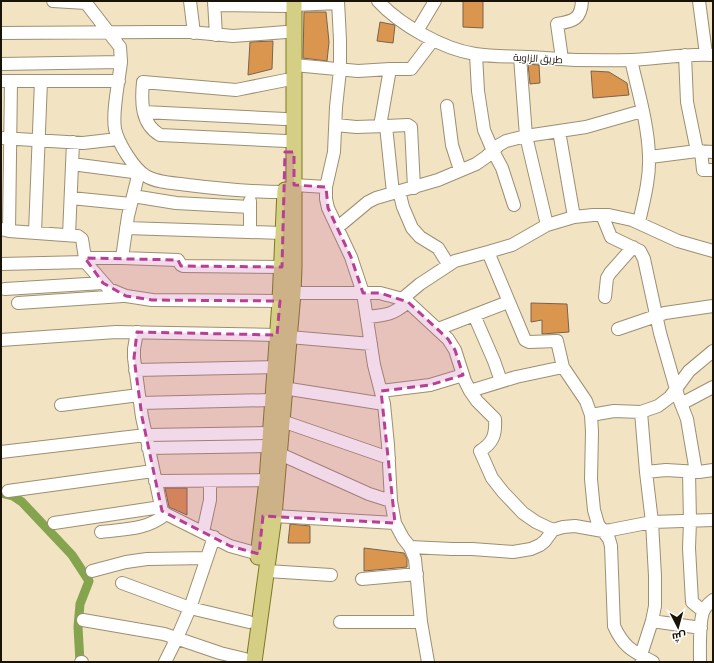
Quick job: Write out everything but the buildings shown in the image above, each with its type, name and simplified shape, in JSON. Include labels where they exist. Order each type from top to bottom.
[{"type":"main road","points":[[283,336],[293,293],[294,268],[286,119],[286,32],[290,3]]},
{"type":"main road","points":[[288,148],[294,65],[290,3]]},
{"type":"main road","points":[[248,661],[267,571],[274,516],[272,480],[273,444],[283,336],[280,301],[282,233],[289,189]]},
{"type":"main road","points":[[273,444],[282,420],[277,392]]},
{"type":"main road","points":[[248,661],[249,622],[272,480]]},
{"type":"street","points":[[53,1],[86,3],[120,47],[121,62],[115,114],[115,128],[118,139],[139,172],[126,228],[122,258]]},
{"type":"street","points":[[190,1],[194,33]]},
{"type":"street","name":"طريق الزاوية","points":[[378,1],[394,16],[433,40],[448,47],[476,55],[562,60],[632,60],[685,55],[709,55]]},
{"type":"street","points":[[417,31],[435,1]]},
{"type":"street","points":[[562,60],[557,24],[571,22],[578,16],[581,10],[582,1]]},
{"type":"street","points":[[699,1],[709,55]]},
{"type":"street","points":[[216,35],[214,3],[338,2],[340,70],[336,107],[334,152],[326,188],[326,199],[328,208],[351,257],[363,293],[374,365],[384,404],[391,501],[395,523],[410,547],[414,559],[417,574],[421,622],[428,662]]},
{"type":"street","points":[[1,33],[158,32],[245,36],[286,32]]},
{"type":"street","points":[[294,65],[358,71],[410,69],[433,40]]},
{"type":"street","points":[[476,55],[476,76],[484,130],[502,168],[514,204]]},
{"type":"street","points":[[685,55],[687,102],[702,170],[713,170]]},
{"type":"street","points":[[520,57],[526,136],[547,226]]},
{"type":"street","points":[[632,60],[650,157],[647,187],[639,222]]},
{"type":"street","points":[[1,64],[121,62]]},
{"type":"street","points":[[390,69],[383,126],[396,192],[412,228],[420,236],[438,248],[448,264]]},
{"type":"street","points":[[286,80],[236,90],[143,82],[142,102],[148,124],[160,135],[288,148]]},
{"type":"street","points":[[119,81],[6,81],[5,230],[78,236],[82,239],[85,260],[103,284],[109,289],[126,296]]},
{"type":"street","points":[[35,232],[41,81]]},
{"type":"street","points":[[447,106],[452,145],[460,170]]},
{"type":"street","points":[[338,227],[368,202],[376,198],[438,180],[476,164],[493,151],[499,144],[506,140],[586,127],[642,111]]},
{"type":"street","points":[[144,112],[286,119]]},
{"type":"street","points":[[336,125],[356,127],[408,125],[411,127],[414,188]]},
{"type":"street","points":[[559,131],[574,217]]},
{"type":"street","points":[[6,138],[73,142],[99,142],[118,139]]},
{"type":"street","points":[[69,235],[73,142]]},
{"type":"street","points":[[650,157],[699,151],[713,152]]},
{"type":"street","points":[[72,164],[139,172],[153,179],[250,192],[326,188]]},
{"type":"street","points":[[250,192],[250,232]]},
{"type":"street","points":[[71,198],[132,200],[250,208]]},
{"type":"street","points":[[602,215],[611,237],[640,251],[644,258],[664,348],[676,389],[687,419],[693,472],[689,548],[692,602],[703,611]]},
{"type":"street","points":[[367,317],[393,313],[405,300],[448,264],[512,245],[547,226],[574,217],[602,215],[616,216],[639,222],[678,241],[713,251]]},
{"type":"street","points":[[126,228],[282,233]]},
{"type":"street","points":[[605,297],[607,278],[633,248]]},
{"type":"street","points":[[488,252],[508,302],[527,342],[555,340],[558,342],[559,356],[563,367],[586,401],[591,415],[592,489],[596,518],[610,541],[611,546],[614,626],[625,645],[642,659],[653,662]]},
{"type":"street","points":[[1,264],[122,258],[178,260],[180,265],[183,266],[282,267]]},
{"type":"street","points":[[6,289],[103,284]]},
{"type":"street","points":[[293,293],[380,293],[405,300],[438,329],[448,339],[455,350],[470,391],[477,402],[495,419],[494,436],[488,446],[480,451],[492,478],[523,513],[536,522],[553,530]]},
{"type":"street","points":[[18,303],[126,296],[152,300],[280,301]]},
{"type":"street","points":[[438,329],[508,302]]},
{"type":"street","points":[[618,329],[674,311],[713,306]]},
{"type":"street","points":[[474,315],[501,381]]},
{"type":"street","points":[[1,340],[116,332],[137,332],[283,336],[371,344]]},
{"type":"street","points":[[101,532],[144,527],[158,520],[163,510],[154,476],[139,399],[134,349],[137,332]]},
{"type":"street","points":[[591,415],[614,411],[641,412],[658,406],[670,397],[689,372],[713,351]]},
{"type":"street","points":[[135,370],[281,367]]},
{"type":"street","points":[[470,391],[501,381],[563,367]]},
{"type":"street","points":[[381,391],[430,385],[463,375]]},
{"type":"street","points":[[682,404],[713,388]]},
{"type":"street","points":[[61,405],[139,399],[277,392],[384,404]]},
{"type":"street","points":[[641,412],[652,522],[655,576],[655,606],[642,659]]},
{"type":"street","points":[[282,420],[389,458]]},
{"type":"street","points":[[1,452],[146,435],[273,444],[369,494],[391,501]]},
{"type":"street","points":[[148,448],[273,444]]},
{"type":"street","points":[[646,472],[666,470],[712,472]]},
{"type":"street","points":[[8,491],[154,476],[210,481],[272,480]]},
{"type":"street","points":[[165,662],[190,608],[206,558],[210,481]]},
{"type":"street","points":[[54,523],[163,510],[230,546],[259,554]]},
{"type":"street","points":[[274,516],[395,523]]},
{"type":"street","points":[[410,547],[513,552],[530,549],[540,545],[553,530],[562,527],[575,526],[603,531],[652,522],[713,520]]},
{"type":"street","points":[[92,571],[126,562],[147,559],[206,558]]},
{"type":"street","points":[[267,571],[332,575]]},
{"type":"street","points":[[362,579],[417,574]]},
{"type":"street","points":[[122,583],[190,608],[249,622]]},
{"type":"street","points":[[700,662],[703,611],[713,600]]},
{"type":"street","points":[[82,620],[164,634],[206,649],[248,661]]},
{"type":"street","points":[[652,621],[701,633],[713,638]]},
{"type":"street","points":[[340,622],[421,622]]},
{"type":"highlighted area","points":[[285,152],[294,152],[294,185],[326,187],[328,208],[351,257],[363,293],[380,293],[408,302],[448,339],[455,350],[463,375],[430,385],[381,391],[395,523],[263,516],[259,554],[230,546],[162,511],[142,417],[134,358],[137,332],[277,335],[280,301],[152,300],[126,296],[103,283],[85,258],[178,260],[181,266],[282,267]]},
{"type":"waterway","points":[[1,493],[13,496],[22,502],[72,555],[89,581],[80,604],[78,627],[80,662]]}]
